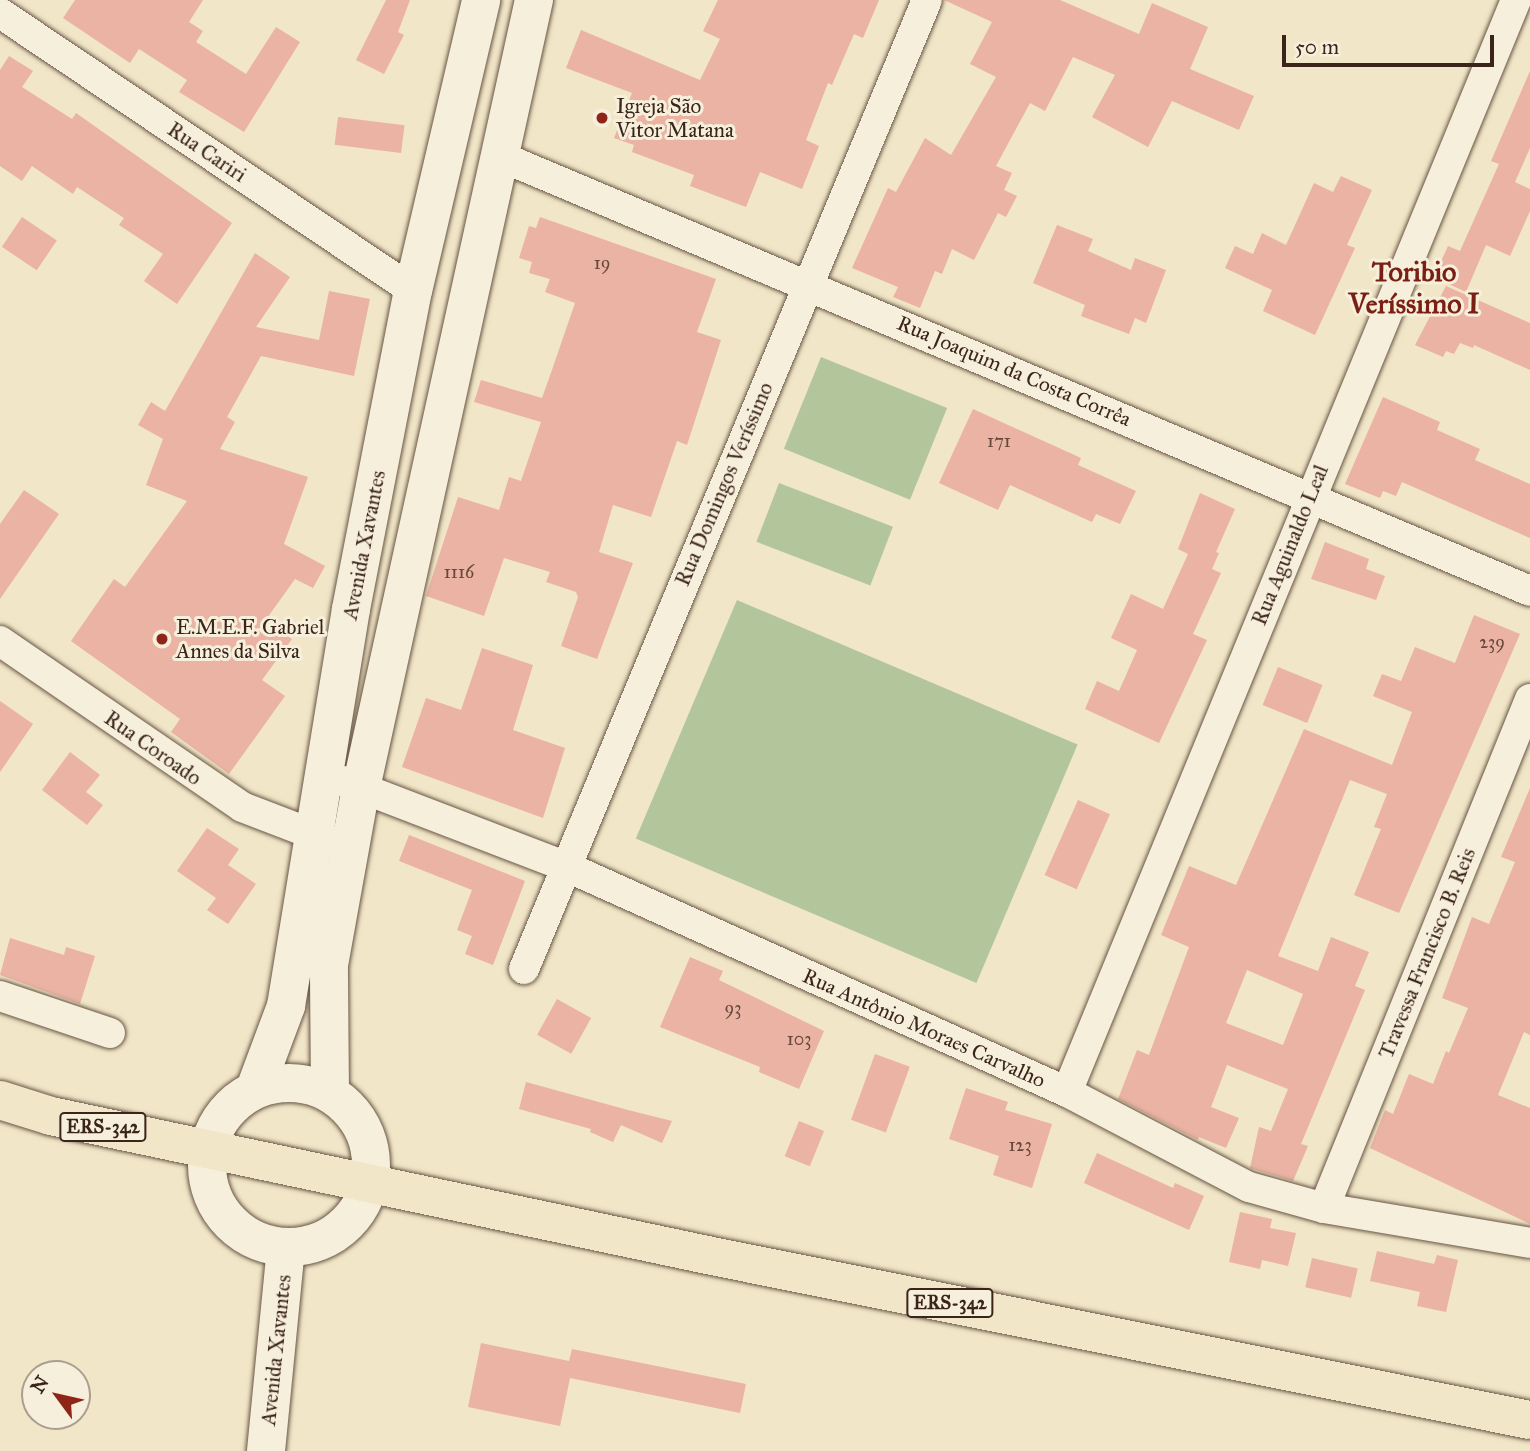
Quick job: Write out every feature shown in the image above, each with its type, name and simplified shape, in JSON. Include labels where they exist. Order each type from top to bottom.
[{"type":"main road","name":"Avenida Xavantes","points":[[330,1093],[329,965],[333,842],[326,774],[351,609],[414,291],[481,0]]},
{"type":"main road","name":"Avenida Xavantes","points":[[255,1089],[286,1006],[333,842],[361,788],[497,155],[534,0]]},
{"type":"main road","name":"Avenida Xavantes","points":[[277,1082],[300,1082],[330,1093],[358,1119],[373,1152],[371,1185],[359,1211],[340,1232],[314,1245],[286,1248],[252,1239],[224,1217],[209,1185],[208,1150],[216,1125],[233,1104],[255,1089],[277,1082]]},
{"type":"main road","name":"ERS-342","points":[[0,1100],[208,1150],[371,1185],[1530,1420]]},
{"type":"main road","name":"Avenida Xavantes","points":[[266,1451],[286,1248]]},
{"type":"street","name":"Rua Domingos Veríssimo","points":[[524,969],[927,0]]},
{"type":"street","name":"Rua Aguinaldo Leal","points":[[1067,1092],[1516,0]]},
{"type":"street","name":"Rua Cariri","points":[[0,13],[414,291]]},
{"type":"street","name":"Rua Joaquim da Costa Corrêa","points":[[497,155],[1530,591]]},
{"type":"street","name":"Rua Coroado","points":[[0,641],[189,774],[242,807],[333,842]]},
{"type":"street","name":"Travessa Francisco B. Reis","points":[[1324,1208],[1530,699]]},
{"type":"street","name":"Rua Antônio Moraes Carvalho","points":[[326,774],[565,866],[1067,1092],[1250,1187],[1324,1208],[1530,1243]]},
{"type":"street","points":[[0,996],[110,1033]]},
{"type":"green space","points":[[821,357],[947,408],[910,500],[784,449]]},
{"type":"green space","points":[[779,483],[893,527],[870,586],[756,542]]},
{"type":"green space","points":[[737,600],[1078,745],[976,983],[636,838]]},
{"type":"building","points":[[75,0],[203,0],[189,22],[203,31],[196,42],[246,74],[276,27],[300,42],[244,132],[179,92],[187,80],[139,49],[130,63],[63,18]]},
{"type":"building","points":[[386,0],[410,0],[398,32],[404,35],[384,74],[356,60]]},
{"type":"building","points":[[718,0],[879,0],[863,38],[854,34],[832,85],[828,83],[806,140],[819,146],[802,189],[760,172],[746,207],[690,186],[694,175],[632,152],[634,145],[614,138],[632,93],[566,68],[581,30],[700,80],[720,39],[703,31]]},
{"type":"building","points":[[944,0],[1060,0],[1139,34],[1152,3],[1208,27],[1190,69],[1254,96],[1239,130],[1172,101],[1148,147],[1092,117],[1115,75],[1073,57],[1045,111],[1030,103],[996,166],[1012,173],[1004,190],[1017,196],[1006,217],[998,213],[974,260],[952,249],[942,274],[935,271],[920,308],[893,297],[898,287],[852,268],[888,188],[896,192],[925,138],[951,155],[996,77],[970,64],[992,22]]},
{"type":"building","points":[[9,56],[33,71],[22,87],[72,119],[76,113],[232,223],[177,304],[144,281],[163,254],[119,225],[124,218],[77,187],[73,194],[32,166],[22,181],[0,166],[0,70]]},
{"type":"building","points":[[1530,71],[1530,148],[1515,182],[1530,189],[1530,211],[1510,256],[1486,245],[1466,292],[1434,277],[1448,246],[1460,251],[1499,164],[1491,161]]},
{"type":"building","points":[[338,117],[405,125],[401,153],[335,145]]},
{"type":"building","points":[[1341,176],[1372,190],[1347,245],[1355,248],[1315,335],[1263,311],[1272,290],[1225,268],[1235,246],[1253,254],[1262,233],[1286,245],[1314,183],[1333,192]]},
{"type":"building","points":[[22,217],[57,240],[37,270],[2,247]]},
{"type":"building","points":[[540,217],[716,279],[697,332],[721,340],[687,445],[677,441],[651,517],[613,505],[599,552],[633,563],[597,659],[561,646],[578,597],[576,592],[546,582],[550,572],[504,558],[484,616],[426,596],[458,497],[499,510],[509,477],[521,481],[541,422],[474,402],[481,380],[542,398],[575,303],[545,292],[550,279],[529,273],[532,262],[519,258],[529,226],[536,228]]},
{"type":"building","points":[[1057,225],[1093,239],[1088,251],[1131,270],[1135,258],[1166,270],[1146,323],[1135,318],[1129,334],[1081,316],[1085,305],[1033,283]]},
{"type":"building","points":[[255,253],[290,277],[256,327],[319,340],[329,291],[370,299],[354,376],[261,356],[227,417],[235,422],[220,449],[308,477],[284,544],[325,566],[313,588],[295,579],[265,621],[292,639],[262,680],[285,696],[229,774],[171,732],[180,719],[71,641],[114,579],[125,587],[187,501],[146,485],[163,439],[138,425],[151,402],[165,411]]},
{"type":"building","points":[[1446,286],[1530,323],[1530,370],[1474,345],[1473,348],[1460,343],[1454,354],[1446,351],[1443,357],[1415,345]]},
{"type":"building","points":[[1383,397],[1440,422],[1437,430],[1480,449],[1475,460],[1530,484],[1530,538],[1402,482],[1396,496],[1383,491],[1380,498],[1345,484]]},
{"type":"building","points":[[973,409],[1081,458],[1078,465],[1136,491],[1120,524],[1096,514],[1092,522],[1010,485],[998,510],[939,483]]},
{"type":"building","points":[[24,490],[59,514],[0,599],[0,524]]},
{"type":"building","points":[[1200,493],[1235,509],[1216,552],[1219,553],[1212,569],[1221,573],[1193,634],[1207,640],[1159,743],[1085,709],[1097,681],[1119,691],[1137,650],[1111,638],[1131,594],[1163,609],[1188,554],[1178,549]]},
{"type":"building","points":[[1325,542],[1369,559],[1366,569],[1385,576],[1376,600],[1311,579]]},
{"type":"building","points":[[1474,615],[1520,634],[1399,913],[1354,895],[1381,829],[1374,827],[1387,794],[1350,780],[1278,956],[1318,971],[1331,937],[1369,952],[1355,986],[1365,990],[1301,1144],[1308,1146],[1293,1181],[1250,1168],[1259,1127],[1271,1131],[1288,1089],[1227,1065],[1211,1107],[1239,1118],[1226,1148],[1199,1137],[1198,1140],[1118,1099],[1137,1050],[1149,1055],[1189,947],[1161,935],[1189,866],[1236,885],[1304,729],[1392,765],[1412,712],[1373,696],[1382,674],[1401,681],[1415,647],[1455,663]],"holes":[[[1247,970],[1303,994],[1283,1045],[1226,1023]]]},
{"type":"building","points":[[482,648],[533,665],[513,730],[565,748],[543,818],[402,767],[426,698],[461,710]]},
{"type":"building","points":[[1278,667],[1323,685],[1307,723],[1263,705]]},
{"type":"building","points":[[0,701],[33,724],[0,772]]},
{"type":"building","points":[[70,752],[100,775],[86,792],[103,805],[87,825],[42,790]]},
{"type":"building","points":[[1530,788],[1530,1035],[1524,1032],[1498,1095],[1530,1108],[1530,1224],[1370,1148],[1385,1110],[1393,1114],[1409,1074],[1433,1084],[1446,1051],[1449,1053],[1468,1008],[1442,998],[1472,917],[1489,924],[1515,862],[1501,857]]},
{"type":"building","points":[[1078,800],[1110,814],[1077,889],[1045,875]]},
{"type":"building","points":[[207,828],[239,849],[228,865],[256,884],[228,924],[207,910],[216,898],[177,871]]},
{"type":"building","points":[[409,835],[525,881],[493,965],[465,954],[472,936],[457,930],[472,890],[399,861]]},
{"type":"building","points":[[10,938],[64,955],[66,947],[95,956],[80,1004],[0,975]]},
{"type":"building","points":[[690,957],[723,971],[719,980],[824,1031],[799,1089],[759,1072],[760,1067],[660,1027]]},
{"type":"building","points":[[557,999],[591,1018],[571,1054],[537,1035]]},
{"type":"building","points":[[875,1054],[910,1067],[886,1132],[851,1120]]},
{"type":"building","points":[[526,1082],[672,1121],[662,1143],[621,1125],[613,1142],[590,1132],[591,1129],[519,1109]]},
{"type":"building","points":[[966,1088],[1008,1102],[1005,1110],[1052,1124],[1032,1188],[993,1175],[999,1156],[949,1139]]},
{"type":"building","points":[[799,1121],[824,1131],[810,1166],[785,1156]]},
{"type":"building","points":[[1097,1153],[1173,1188],[1175,1183],[1204,1196],[1189,1230],[1084,1183]]},
{"type":"building","points":[[1240,1212],[1272,1219],[1270,1228],[1296,1233],[1288,1266],[1262,1260],[1260,1269],[1229,1262]]},
{"type":"building","points":[[1377,1251],[1434,1264],[1437,1255],[1458,1260],[1446,1312],[1417,1306],[1420,1292],[1370,1281]]},
{"type":"building","points":[[1312,1258],[1358,1269],[1351,1298],[1305,1287]]},
{"type":"building","points":[[481,1343],[569,1361],[572,1349],[746,1384],[740,1413],[570,1378],[560,1426],[468,1407]]},
{"type":"place","name":"Igreja São Vitor Matana","points":[[602,118]]},
{"type":"place","name":"E.M.E.F. Gabriel Annes da Silva","points":[[162,639]]},
{"type":"district","name":"Toribio Veríssimo I","points":[[1414,288]]}]
